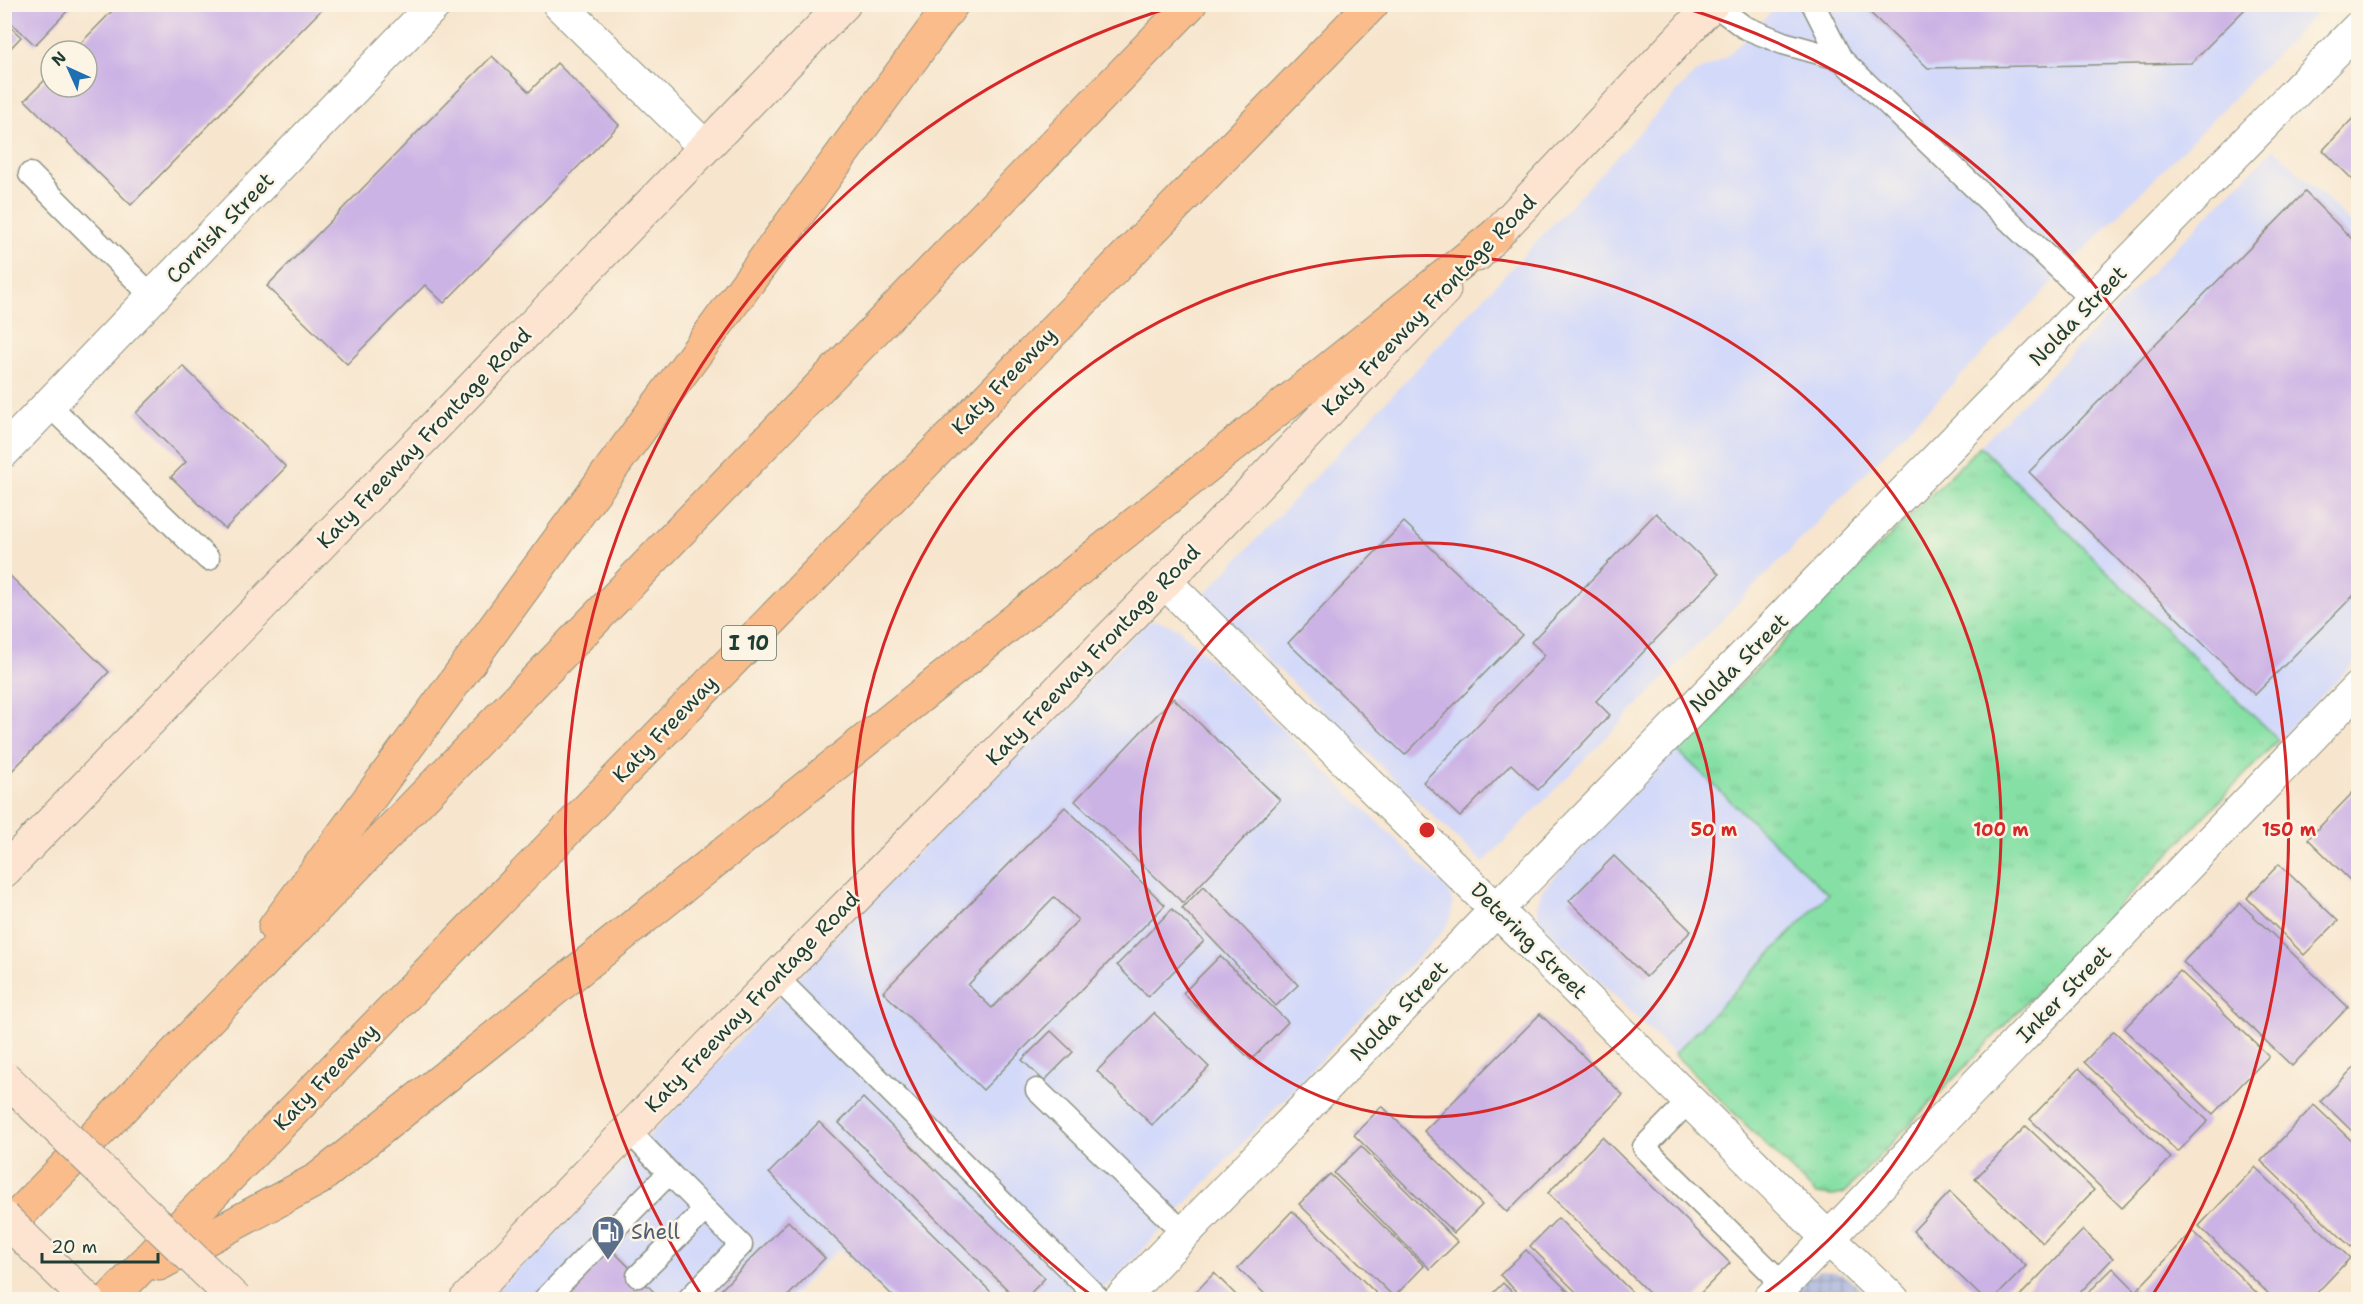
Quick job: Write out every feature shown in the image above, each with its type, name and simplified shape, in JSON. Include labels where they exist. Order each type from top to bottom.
[{"type":"highway","points":[[200,1030],[952,4]]},
{"type":"highway","points":[[4,1230],[200,1030],[1190,4]]},
{"type":"highway","name":"Katy Freeway","points":[[117,1291],[1372,4]]},
{"type":"highway","points":[[117,1291],[318,1179],[1498,233]]},
{"type":"main road","name":"Katy Freeway Frontage Road","points":[[4,871],[844,4]]},
{"type":"main road","name":"Katy Freeway Frontage Road","points":[[466,1299],[776,977],[1166,582],[1713,4]]},
{"type":"main road","points":[[4,1077],[236,1299]]},
{"type":"main road","points":[[4,1218],[88,1299]]},
{"type":"street","name":"Cornish Street","points":[[4,451],[435,4]]},
{"type":"street","points":[[559,4],[705,147]]},
{"type":"street","name":"Nolda Street","points":[[1120,1299],[1497,909],[2358,28]]},
{"type":"street","name":"Detering Street","points":[[1166,582],[1829,1239],[1893,1299]]},
{"type":"street","name":"Inker Street","points":[[1776,1292],[2358,688]]},
{"type":"lane","points":[[1713,4],[1744,27],[1783,43],[1841,59]]},
{"type":"lane","points":[[1813,4],[1841,59],[2093,301]]},
{"type":"lane","points":[[30,174],[154,297]]},
{"type":"lane","points":[[49,405],[208,559]]},
{"type":"lane","points":[[776,977],[1100,1299]]},
{"type":"lane","points":[[1037,1090],[1184,1233]]},
{"type":"lane","points":[[1690,1100],[1644,1147],[1776,1292]]},
{"type":"lane","points":[[628,1130],[741,1245],[687,1299]]},
{"type":"lane","points":[[544,1299],[669,1173]]},
{"type":"lane","points":[[638,1276],[705,1210]]},
{"type":"shaded area","points":[[1778,5],[2321,5],[2314,16],[1483,863],[1202,597],[1694,74],[1726,57]]},
{"type":"shaded area","points":[[2274,148],[2358,230],[2358,659],[2278,740],[1980,446]]},
{"type":"shaded area","points":[[1157,620],[1179,629],[1448,890],[1453,903],[1451,916],[1444,930],[1121,1272],[1093,1299],[892,1299],[839,1248],[789,1299],[487,1300],[683,1101],[841,930],[1145,623]]},
{"type":"shaded area","points":[[1676,749],[1828,894],[1674,1054],[1539,921],[1537,906],[1542,890]]},
{"type":"shaded area","points":[[1820,1271],[1836,1272],[1851,1280],[1872,1300],[1787,1300],[1808,1277]]},
{"type":"green space","points":[[1980,446],[2278,740],[1843,1194],[1833,1196],[1816,1194],[1674,1054],[1828,894],[1676,749]]},
{"type":"building","points":[[4,4],[74,4],[35,45],[4,16]]},
{"type":"building","points":[[119,4],[327,4],[131,205],[25,100],[39,86],[39,99],[99,99],[99,39],[85,39]]},
{"type":"building","points":[[1861,4],[2250,4],[2191,63],[1928,68]]},
{"type":"building","points":[[4,21],[21,37],[4,55]]},
{"type":"building","points":[[492,56],[529,92],[557,63],[619,125],[444,303],[425,285],[347,364],[267,286]]},
{"type":"building","points":[[2358,113],[2358,185],[2323,150]]},
{"type":"building","points":[[2305,192],[2358,245],[2358,591],[2255,695],[2029,472]]},
{"type":"building","points":[[183,366],[286,467],[225,529],[171,477],[186,462],[136,413]]},
{"type":"building","points":[[1656,513],[1719,574],[1596,701],[1610,715],[1538,790],[1511,764],[1460,817],[1423,782],[1545,655],[1531,642]]},
{"type":"building","points":[[1404,522],[1522,635],[1405,755],[1288,643]]},
{"type":"building","points":[[4,570],[109,672],[4,779]]},
{"type":"building","points":[[1173,698],[1280,800],[1183,903],[1075,801]]},
{"type":"building","points":[[2358,787],[2358,888],[2308,839]]},
{"type":"building","points":[[1065,807],[1165,905],[983,1090],[883,992]],"holes":[[[1054,897],[1078,920],[992,1008],[968,985]]]},
{"type":"building","points":[[1614,856],[1691,931],[1646,977],[1569,901]]},
{"type":"building","points":[[2279,864],[2338,921],[2304,955],[2247,898]]},
{"type":"building","points":[[1204,886],[1298,985],[1276,1006],[1182,908]]},
{"type":"building","points":[[2240,903],[2348,1007],[2292,1066],[2183,962]]},
{"type":"building","points":[[1172,909],[1204,941],[1148,997],[1117,965]]},
{"type":"building","points":[[1220,956],[1288,1022],[1251,1060],[1183,993]]},
{"type":"building","points":[[2180,971],[2269,1056],[2213,1114],[2124,1029]]},
{"type":"building","points":[[1154,1013],[1209,1067],[1152,1125],[1097,1071]]},
{"type":"building","points":[[1540,1014],[1623,1095],[1507,1212],[1424,1131]]},
{"type":"building","points":[[1051,1031],[1073,1052],[1044,1081],[1022,1060]]},
{"type":"building","points":[[2114,1031],[2208,1121],[2178,1152],[2084,1062]]},
{"type":"building","points":[[2358,1063],[2358,1137],[2321,1101]]},
{"type":"building","points":[[2079,1068],[2171,1158],[2122,1208],[2030,1119]]},
{"type":"building","points":[[863,1098],[1045,1278],[1024,1300],[1018,1300],[839,1123]]},
{"type":"building","points":[[2314,1105],[2358,1147],[2358,1239],[2351,1247],[2261,1161]]},
{"type":"building","points":[[1382,1106],[1482,1205],[1454,1233],[1354,1135]]},
{"type":"building","points":[[819,1122],[999,1300],[897,1300],[769,1173]]},
{"type":"building","points":[[2026,1126],[2094,1190],[2043,1243],[1975,1179]]},
{"type":"building","points":[[1602,1137],[1730,1263],[1694,1300],[1656,1300],[1548,1193]]},
{"type":"building","points":[[1361,1146],[1458,1242],[1430,1269],[1334,1173]]},
{"type":"building","points":[[2255,1167],[2350,1258],[2310,1300],[2275,1300],[2199,1226]]},
{"type":"building","points":[[1330,1174],[1424,1266],[1394,1297],[1299,1204]]},
{"type":"building","points":[[1950,1192],[2026,1266],[1993,1300],[1985,1300],[1913,1231]]},
{"type":"building","points":[[1292,1211],[1383,1300],[1271,1300],[1238,1268]]},
{"type":"building","points":[[1558,1218],[1640,1300],[1584,1300],[1530,1246]]},
{"type":"building","points":[[788,1221],[825,1258],[784,1300],[711,1300]]},
{"type":"building","points":[[2083,1230],[2113,1258],[2073,1300],[2016,1300]]},
{"type":"building","points":[[2193,1231],[2264,1300],[2149,1300],[2138,1289]]},
{"type":"building","name":"Shell","points":[[608,1246],[662,1300],[571,1300],[563,1291]]},
{"type":"building","points":[[1526,1250],[1577,1300],[1525,1300],[1500,1275]]},
{"type":"building","points":[[2113,1268],[2145,1300],[2091,1300],[2086,1295]]},
{"type":"building","points":[[1214,1273],[1241,1300],[1188,1300]]},
{"type":"building","points":[[1503,1283],[1520,1300],[1486,1300]]},
{"type":"place","name":"Shell","points":[[608,1261]]}]
